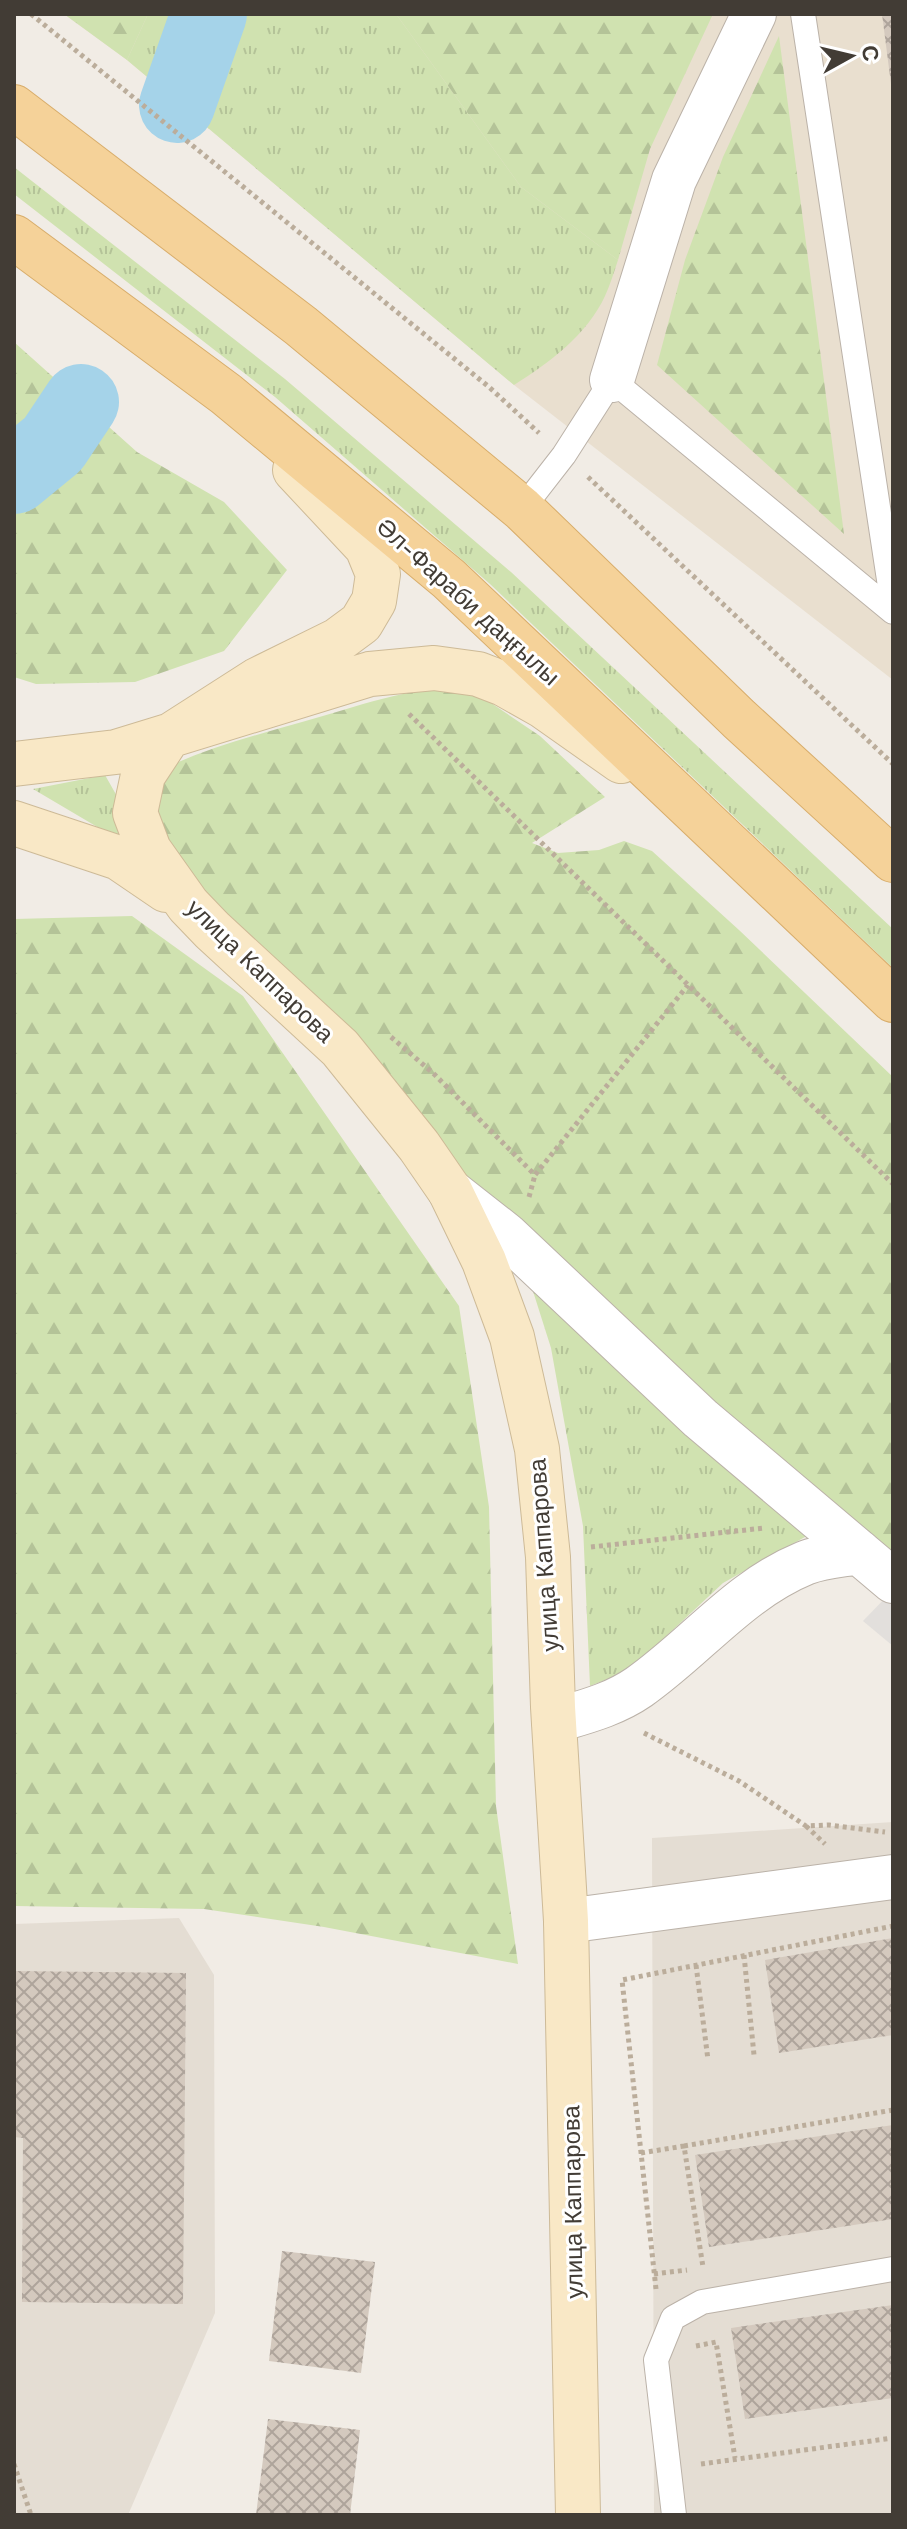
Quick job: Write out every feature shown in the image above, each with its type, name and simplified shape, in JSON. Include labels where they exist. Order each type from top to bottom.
[{"type":"main road","points":[[14,107],[278,308],[522,509],[739,719],[893,860]]},
{"type":"main road","name":"Әл-Фараби даңғылы","points":[[14,237],[226,394],[449,579],[893,1000]]},
{"type":"street","points":[[612,380],[674,180],[754,14]]},
{"type":"street","points":[[135,813],[143,775],[168,737],[257,680],[338,640],[361,623],[374,601],[378,574],[367,547],[226,394]]},
{"type":"street","points":[[14,764],[106,754],[370,674],[434,668],[478,674],[543,706],[701,818]]},
{"type":"street","name":"улица Каппарова","points":[[106,754],[149,850],[188,905],[340,1048],[410,1133],[450,1191],[484,1261],[512,1337],[530,1414],[548,1557],[566,1921],[578,2515]]},
{"type":"street","points":[[14,823],[119,858],[188,905]]},
{"type":"street","points":[[450,1191],[506,1235],[700,1418],[893,1581]]},
{"type":"street","points":[[554,1721],[597,1709],[638,1687],[738,1603],[774,1577],[808,1561],[859,1552]]},
{"type":"street","points":[[566,1921],[893,1877]]},
{"type":"lane","points":[[803,14],[893,609]]},
{"type":"lane","points":[[522,509],[564,455],[612,380],[893,609]]},
{"type":"lane","points":[[674,2515],[656,2360],[673,2318],[702,2302],[893,2269]]},
{"type":"path","points":[[31,14],[489,387],[893,764]]},
{"type":"path","points":[[409,713],[893,1184]]},
{"type":"path","points":[[386,1034],[433,1073],[535,1175],[688,985]]},
{"type":"path","points":[[586,1547],[824,1522]]},
{"type":"path","points":[[597,1709],[739,1781],[806,1826],[829,1825],[893,1833]]},
{"type":"path","points":[[735,2458],[716,2342],[688,2347],[678,2358],[662,2345],[622,1980],[893,1926]]},
{"type":"path","points":[[744,1955],[754,2055]]},
{"type":"path","points":[[696,1965],[708,2060]]},
{"type":"path","points":[[641,2153],[893,2110]]},
{"type":"path","points":[[684,2146],[703,2267]]},
{"type":"path","points":[[692,2466],[893,2438]]},
{"type":"path","points":[[14,2464],[31,2515]]},
{"type":"shaded area","points":[[64,14],[893,14],[893,680],[514,385],[127,60]]},
{"type":"shaded area","points":[[893,1590],[893,1646],[863,1621]]},
{"type":"shaded area","points":[[893,1822],[893,2515],[654,2515],[652,1838]]},
{"type":"shaded area","points":[[179,1918],[214,1975],[215,2313],[128,2515],[14,2515],[14,1924]]},
{"type":"green space","points":[[64,14],[148,14],[127,60]]},
{"type":"green space","points":[[148,14],[396,14],[521,187],[618,260],[597,310],[566,347],[514,385],[127,60]]},
{"type":"green space","points":[[396,14],[713,14],[650,149],[618,260],[521,187]]},
{"type":"green space","points":[[779,36],[844,534],[657,365],[685,260],[723,157]]},
{"type":"green space","points":[[14,167],[285,379],[511,572],[893,929],[893,968],[490,584],[275,397],[14,194]]},
{"type":"green space","points":[[14,342],[137,452],[224,502],[287,570],[224,651],[135,682],[36,684],[14,677]]},
{"type":"green space","points":[[466,686],[540,736],[605,797],[532,843],[558,853],[599,850],[624,841],[652,851],[893,1077],[893,1569],[700,1418],[149,850],[167,767],[234,742],[383,699],[423,690]]},
{"type":"green space","points":[[105,775],[122,805],[127,840],[99,828],[33,789]]},
{"type":"green space","points":[[132,916],[243,996],[459,1306],[489,1507],[496,1806],[518,1964],[324,1927],[204,1909],[14,1906],[14,919]]},
{"type":"green space","points":[[525,1266],[812,1533],[723,1583],[630,1670],[590,1686],[583,1526],[551,1348]]},
{"type":"building","points":[[882,14],[893,14],[893,84],[891,84]]},
{"type":"building","points":[[893,1938],[893,2035],[779,2053],[765,1960]]},
{"type":"building","points":[[14,1971],[186,1973],[183,2304],[22,2302],[23,2138],[14,2137]]},
{"type":"building","points":[[893,2125],[893,2219],[709,2247],[695,2155]]},
{"type":"building","points":[[282,2251],[375,2262],[361,2373],[269,2361]]},
{"type":"building","points":[[893,2305],[893,2398],[745,2419],[731,2328]]},
{"type":"building","points":[[268,2419],[360,2430],[350,2515],[256,2515]]},
{"type":"waterway","points":[[177,105],[209,14]]},
{"type":"waterway","points":[[14,476],[53,444],[81,402]]}]
